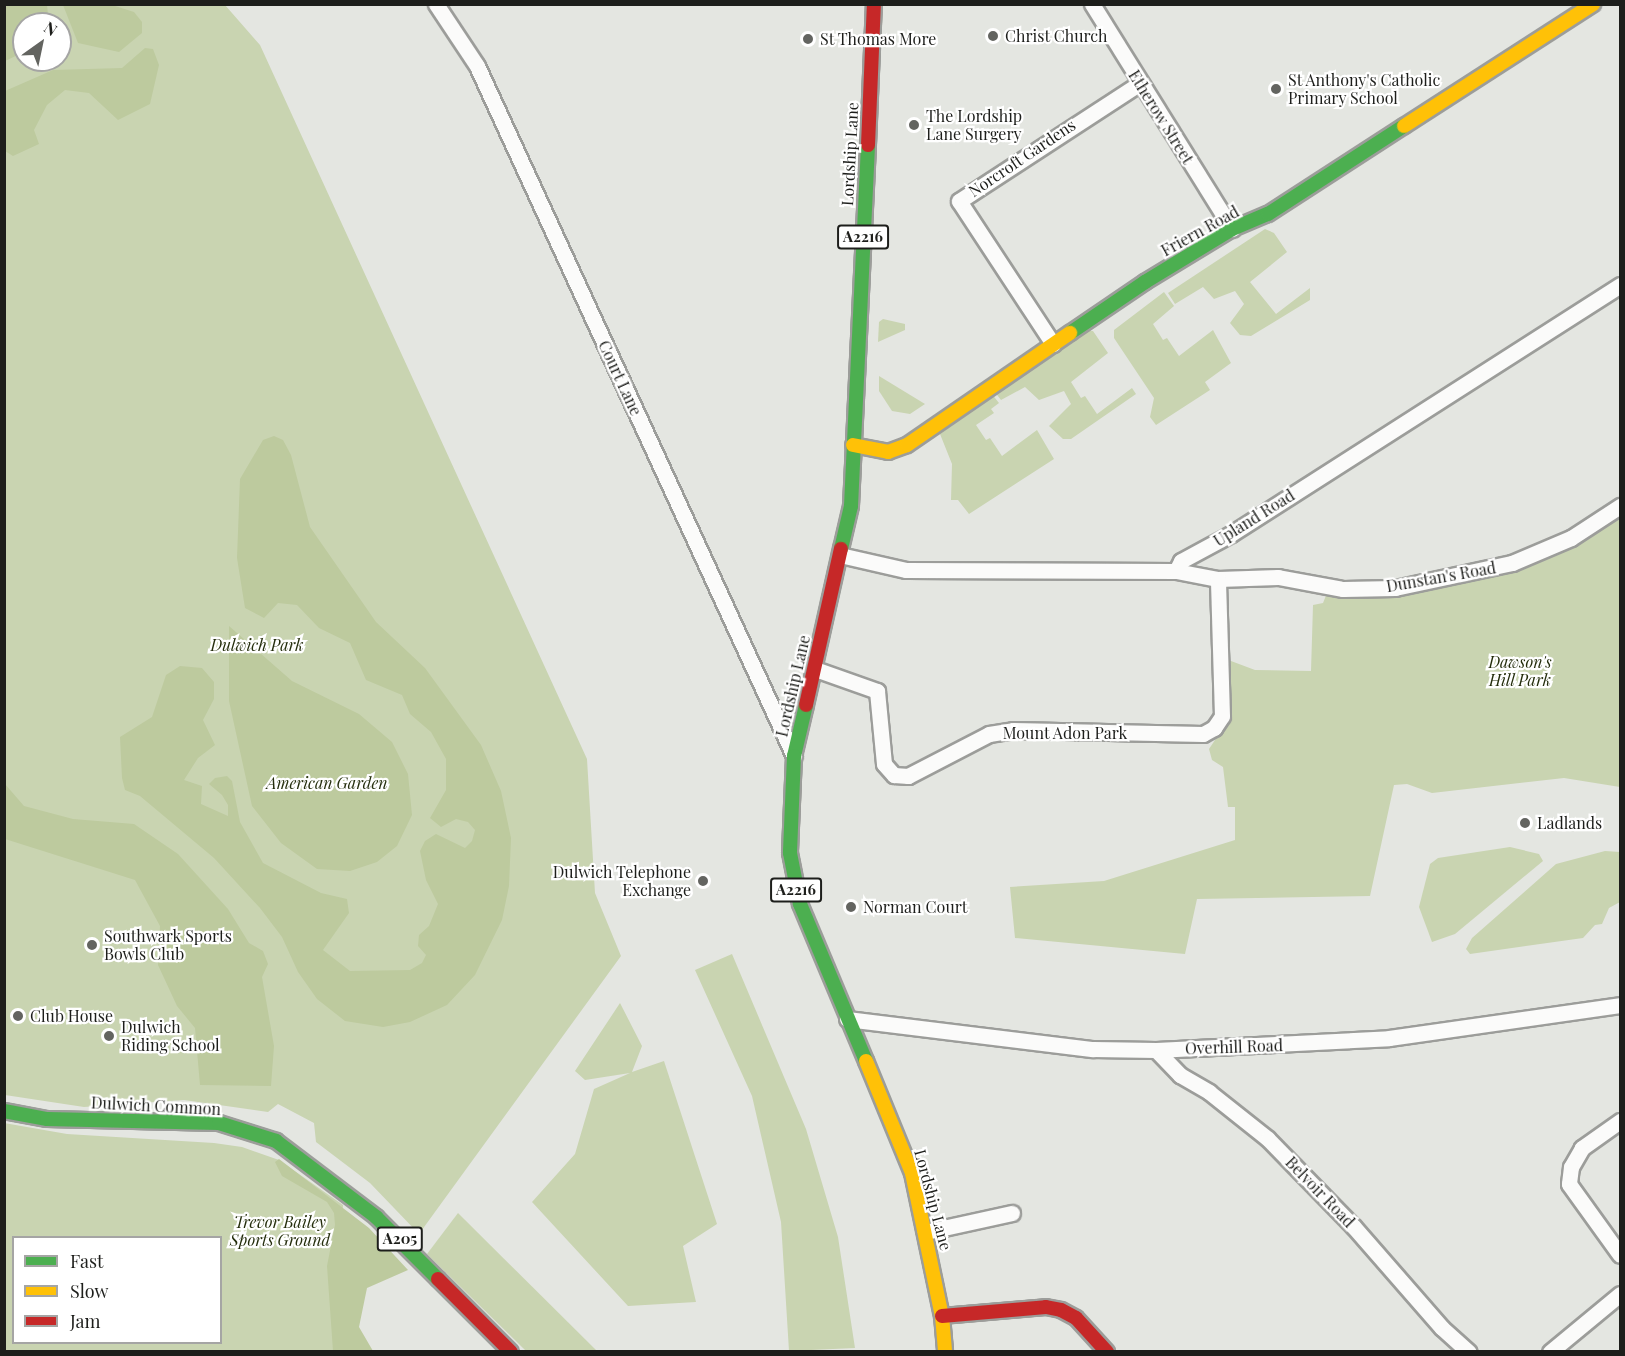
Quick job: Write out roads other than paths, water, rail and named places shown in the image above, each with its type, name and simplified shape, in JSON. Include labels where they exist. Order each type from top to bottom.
[{"type":"main road","name":"Lordship Lane","points":[[874,4],[851,506],[794,756],[790,853],[798,897],[912,1173],[942,1316],[945,1352]]},
{"type":"main road","name":"Friern Road","points":[[853,445],[888,452],[907,445],[1053,344],[1232,229],[1268,214],[1593,4]]},
{"type":"main road","name":"Dulwich Common","points":[[4,1110],[47,1119],[219,1123],[276,1141],[376,1217],[511,1352]]},
{"type":"main road","points":[[942,1316],[1046,1307],[1076,1318],[1107,1352]]},
{"type":"street","name":"Court Lane","points":[[436,4],[477,66],[794,756]]},
{"type":"street","name":"Etherow Street","points":[[1092,4],[1232,229]]},
{"type":"street","name":"Norcroft Gardens","points":[[1053,344],[959,201],[1140,83]]},
{"type":"street","name":"Upland Road","points":[[1176,571],[1181,561],[1231,534],[1620,285]]},
{"type":"street","name":"Dunstan's Road","points":[[1176,571],[1218,579],[1278,577],[1343,589],[1395,588],[1512,563],[1571,538],[1620,506]]},
{"type":"street","points":[[840,555],[906,570],[1176,571]]},
{"type":"street","name":"Mount Adon Park","points":[[814,669],[877,690],[884,764],[894,775],[908,776],[989,734],[1014,730],[1203,734],[1214,728],[1222,716],[1218,579]]},
{"type":"street","name":"Overhill Road","points":[[847,1019],[1024,1043],[1093,1049],[1156,1050],[1389,1038],[1620,1005]]},
{"type":"street","name":"Belvoir Road","points":[[1156,1050],[1180,1075],[1209,1092],[1268,1139],[1353,1226],[1442,1328],[1469,1352]]},
{"type":"street","points":[[1620,1121],[1582,1148],[1571,1167],[1569,1184],[1620,1255]]},
{"type":"street","points":[[925,1232],[1012,1213]]},
{"type":"street","points":[[1550,1352],[1620,1294]]},
{"type":"place","name":"Christ Church","points":[[993,36]]},
{"type":"place","name":"St Thomas More","points":[[808,39]]},
{"type":"place","name":"St Anthony's Catholic Primary School","points":[[1276,89]]},
{"type":"place","name":"The Lordship Lane Surgery","points":[[914,125]]},
{"type":"place","name":"Ladlands","points":[[1525,823]]},
{"type":"place","name":"Dulwich Telephone Exchange","points":[[703,881]]},
{"type":"place","name":"Norman Court","points":[[851,907]]},
{"type":"place","name":"Southwark Sports Bowls Club","points":[[92,945]]},
{"type":"place","name":"Club House","points":[[18,1016]]},
{"type":"place","name":"Dulwich Riding School","points":[[109,1036]]},
{"type":"park label","name":"Dulwich Park","points":[[257,645]]},
{"type":"park label","name":"Dawson's Hill Park","points":[[1520,671]]},
{"type":"park label","name":"American Garden","points":[[327,783]]},
{"type":"park label","name":"Trevor Bailey Sports Ground","points":[[280,1231]]}]
